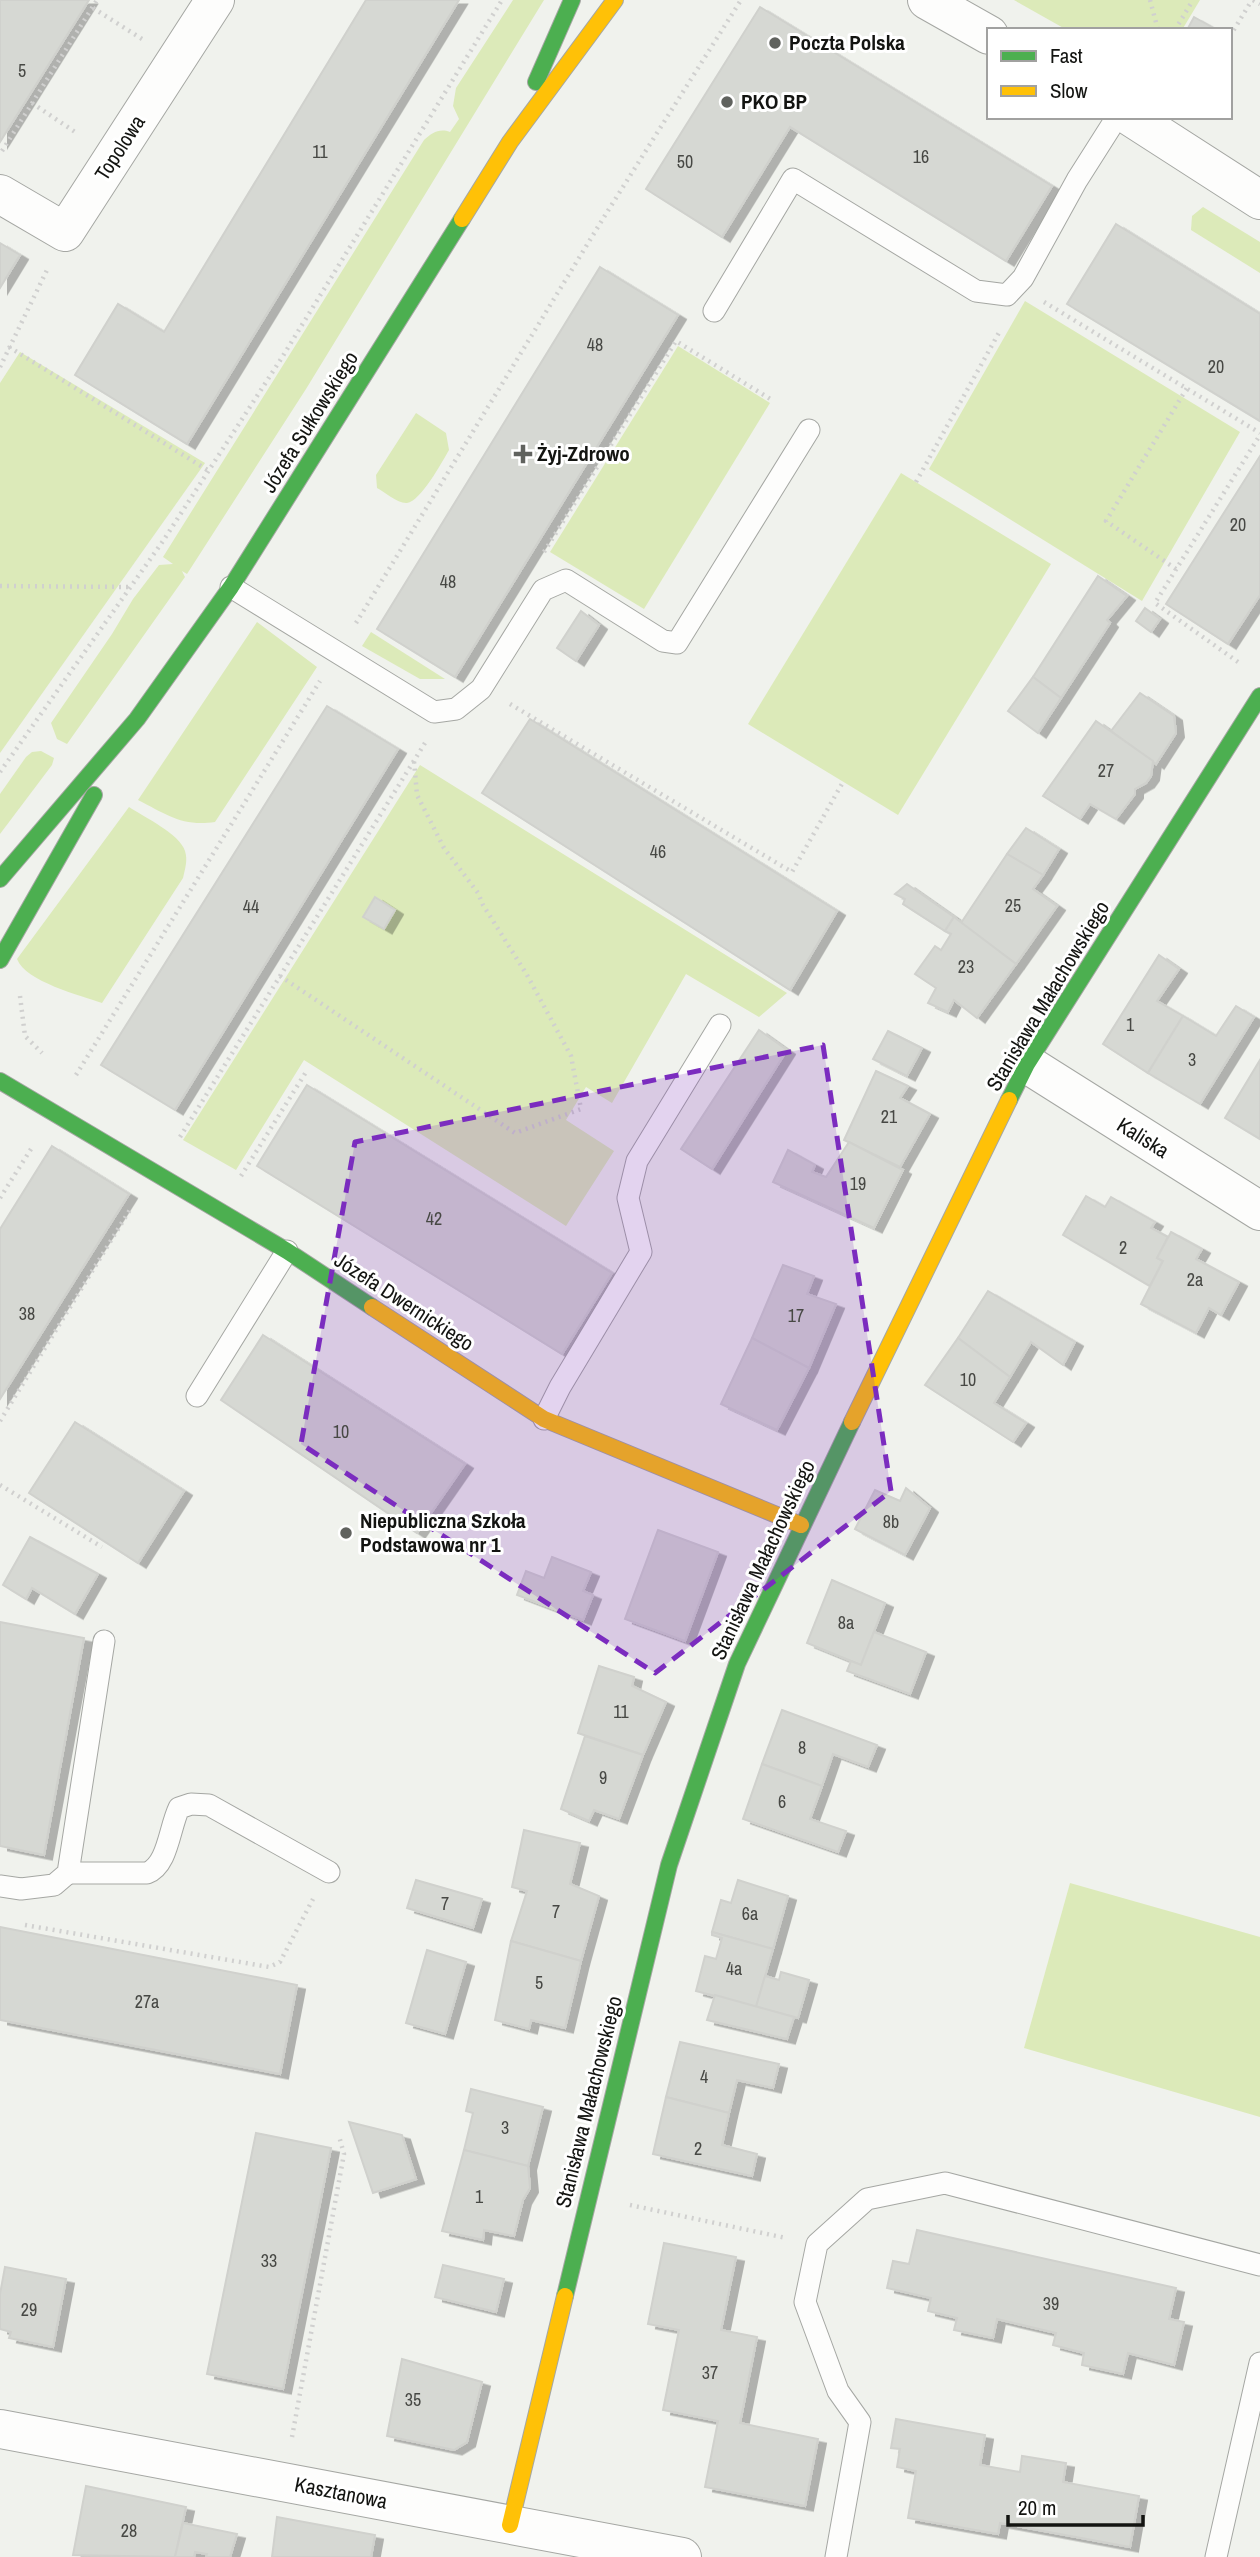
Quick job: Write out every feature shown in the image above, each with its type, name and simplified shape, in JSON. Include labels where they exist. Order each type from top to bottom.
[{"type":"street","name":"Topolowa","points":[[65,232],[215,0]]},
{"type":"street","name":"Józefa Sułkowskiego","points":[[510,142],[572,0]]},
{"type":"street","name":"Józefa Sułkowskiego","points":[[0,879],[137,719],[231,587],[510,142],[615,0]]},
{"type":"street","points":[[927,0],[987,35]]},
{"type":"street","points":[[1134,119],[1260,200]]},
{"type":"street","points":[[0,194],[65,232]]},
{"type":"street","name":"Stanisława Małachowskiego","points":[[510,2525],[669,1865],[737,1664],[801,1525],[1027,1064],[1260,696]]},
{"type":"street","name":"Józefa Sułkowskiego","points":[[0,960],[137,719]]},
{"type":"street","name":"Kaliska","points":[[1027,1064],[1260,1211]]},
{"type":"street","name":"Józefa Dwernickiego","points":[[0,1081],[287,1251],[544,1419],[801,1525]]},
{"type":"street","name":"Kasztanowa","points":[[0,2429],[510,2525],[643,2554],[682,2557]]},
{"type":"lane","points":[[714,311],[793,179],[976,291],[1007,295],[1020,287],[1077,180],[1116,119]]},
{"type":"lane","points":[[231,587],[434,712],[456,709],[481,689],[543,590],[566,580],[663,640],[677,643],[809,430]]},
{"type":"lane","points":[[544,1419],[560,1387],[641,1252],[628,1198],[637,1161],[720,1025]]},
{"type":"lane","points":[[197,1396],[287,1251]]},
{"type":"lane","points":[[0,1886],[21,1889],[54,1885],[68,1873],[104,1641]]},
{"type":"lane","points":[[68,1873],[147,1873],[156,1870],[163,1858],[179,1808],[191,1804],[209,1805],[329,1872]]},
{"type":"lane","points":[[836,2557],[860,2422],[838,2391],[805,2302],[817,2244],[867,2199],[944,2183],[1260,2265]]},
{"type":"lane","points":[[1216,2557],[1260,2363]]},
{"type":"path","points":[[0,155],[97,0]]},
{"type":"path","points":[[0,772],[209,471],[502,0]]},
{"type":"path","points":[[0,1198],[604,217],[741,0]]},
{"type":"path","points":[[1150,0],[1157,28]]},
{"type":"path","points":[[1176,28],[1193,0]]},
{"type":"path","points":[[1232,33],[1252,0],[1260,4]]},
{"type":"path","points":[[93,8],[176,60]]},
{"type":"path","points":[[32,103],[114,157]]},
{"type":"path","points":[[0,366],[65,232]]},
{"type":"path","points":[[916,482],[1020,287],[1260,434],[1155,603],[1242,666]]},
{"type":"path","points":[[566,580],[544,551],[676,341],[772,400]]},
{"type":"path","points":[[9,346],[209,471]]},
{"type":"path","points":[[1176,569],[1106,521],[1186,388]]},
{"type":"path","points":[[0,586],[131,587]]},
{"type":"path","points":[[481,689],[531,715],[792,872],[843,782]]},
{"type":"path","points":[[176,1144],[446,710]]},
{"type":"path","points":[[280,976],[515,1133],[581,1109],[571,1056],[527,975],[482,905],[478,893],[444,848],[426,815],[417,795],[414,761]]},
{"type":"path","points":[[19,985],[25,1036],[43,1055]]},
{"type":"path","points":[[238,1180],[306,1072]]},
{"type":"path","points":[[0,1421],[135,1201]]},
{"type":"path","points":[[0,1485],[102,1547]]},
{"type":"path","points":[[13,1923],[269,1967],[280,1962],[283,1952],[329,1872]]},
{"type":"path","points":[[292,2437],[344,2154],[339,2136]]},
{"type":"path","points":[[588,2196],[817,2244]]},
{"type":"highlighted area","points":[[823,1045],[891,1491],[655,1673],[301,1444],[355,1142]]},
{"type":"green space","points":[[513,0],[544,0],[306,389],[187,574],[182,571],[185,577],[67,744],[57,739],[51,723],[133,599],[159,565],[173,564],[163,557],[424,140],[436,132],[450,132],[459,119],[453,106],[456,88]]},
{"type":"green space","points":[[1014,0],[1200,0],[1183,28],[1063,28]]},
{"type":"green space","points":[[1203,207],[1260,242],[1260,273],[1191,230],[1192,216]]},
{"type":"green space","points":[[1025,301],[1240,432],[1142,601],[929,469]]},
{"type":"green space","points":[[678,346],[770,403],[644,609],[550,552]]},
{"type":"green space","points":[[20,352],[205,463],[0,753],[0,383]]},
{"type":"green space","points":[[416,413],[446,433],[449,450],[425,489],[413,501],[403,503],[377,488],[376,475]]},
{"type":"green space","points":[[901,473],[1051,564],[898,815],[748,724]]},
{"type":"green space","points":[[257,622],[317,667],[215,822],[184,821],[138,800]]},
{"type":"green space","points":[[371,632],[445,679],[420,679],[362,646]]},
{"type":"green space","points":[[41,751],[54,758],[52,765],[0,834],[0,794],[26,757],[32,752]]},
{"type":"green space","points":[[420,765],[787,993],[759,1017],[686,974],[612,1103],[586,1087],[566,1120],[614,1151],[566,1226],[304,1060],[236,1170],[183,1140]]},
{"type":"green space","points":[[129,807],[176,838],[185,851],[186,864],[183,878],[102,1003],[42,981],[22,967],[17,959]]},
{"type":"green space","points":[[1070,1883],[1260,1937],[1260,2117],[1024,2048]]},
{"type":"building","points":[[0,0],[89,0],[0,142]]},
{"type":"building","points":[[366,0],[459,0],[187,444],[75,375],[118,304],[164,332]]},
{"type":"building","points":[[760,7],[1052,186],[1006,261],[790,127],[722,237],[646,189]]},
{"type":"building","points":[[1194,17],[1213,28],[1188,28]]},
{"type":"building","points":[[1116,224],[1260,314],[1260,421],[1067,304]]},
{"type":"building","points":[[0,243],[20,255],[0,288]]},
{"type":"building","points":[[600,267],[678,315],[455,677],[377,629]]},
{"type":"building","points":[[1260,456],[1260,595],[1228,644],[1166,604]]},
{"type":"building","points":[[1098,576],[1127,596],[1107,620],[1110,623],[1061,698],[1033,677]]},
{"type":"building","points":[[1145,608],[1160,619],[1151,632],[1136,621]]},
{"type":"building","points":[[581,611],[599,625],[576,661],[557,648]]},
{"type":"building","points":[[1033,677],[1061,698],[1038,733],[1008,711]]},
{"type":"building","points":[[1140,693],[1174,716],[1176,733],[1156,764],[1111,731]]},
{"type":"building","points":[[327,706],[398,749],[175,1110],[101,1065]]},
{"type":"building","points":[[530,719],[837,911],[790,990],[482,793]]},
{"type":"building","points":[[1096,721],[1153,761],[1151,776],[1146,783],[1135,789],[1135,794],[1116,819],[1090,804],[1080,819],[1043,796]]},
{"type":"building","points":[[1026,828],[1059,849],[1043,875],[1007,854]]},
{"type":"building","points":[[1007,854],[1043,875],[1033,889],[1057,906],[1016,964],[961,923]]},
{"type":"building","points":[[907,884],[954,917],[945,931],[903,904],[905,899],[895,894]]},
{"type":"building","points":[[375,897],[395,910],[384,929],[363,917]]},
{"type":"building","points":[[954,917],[1016,964],[977,1018],[954,1000],[948,1012],[928,1003],[936,988],[915,974],[935,946],[941,950],[951,934],[945,931]]},
{"type":"building","points":[[1159,955],[1179,969],[1157,1001],[1183,1016],[1148,1073],[1103,1044]]},
{"type":"building","points":[[1236,1006],[1254,1017],[1200,1104],[1148,1073],[1183,1016],[1216,1036]]},
{"type":"building","points":[[759,1030],[787,1050],[712,1169],[681,1149]]},
{"type":"building","points":[[888,1031],[922,1048],[907,1076],[873,1059]]},
{"type":"building","points":[[1260,1060],[1260,1139],[1225,1118]]},
{"type":"building","points":[[876,1071],[908,1086],[900,1098],[930,1114],[900,1167],[844,1140]]},
{"type":"building","points":[[307,1085],[612,1273],[562,1354],[257,1166]]},
{"type":"building","points":[[849,1142],[903,1170],[874,1228],[773,1182],[788,1150],[815,1165],[812,1172],[826,1177]]},
{"type":"building","points":[[52,1146],[129,1194],[0,1399],[0,1229]]},
{"type":"building","points":[[1086,1196],[1105,1207],[1111,1197],[1155,1222],[1151,1228],[1168,1237],[1157,1258],[1163,1261],[1150,1286],[1063,1235]]},
{"type":"building","points":[[1171,1232],[1202,1249],[1196,1259],[1239,1282],[1221,1315],[1209,1308],[1196,1333],[1141,1304],[1163,1261],[1157,1258]]},
{"type":"building","points":[[783,1265],[814,1276],[807,1294],[836,1304],[809,1368],[752,1338]]},
{"type":"building","points":[[988,1291],[1075,1342],[1063,1365],[1031,1342],[1010,1377],[958,1338]]},
{"type":"building","points":[[263,1335],[465,1464],[417,1533],[221,1400]]},
{"type":"building","points":[[752,1338],[809,1368],[777,1430],[721,1404]]},
{"type":"building","points":[[958,1338],[1010,1377],[994,1403],[1026,1423],[1013,1442],[925,1385]]},
{"type":"building","points":[[75,1422],[184,1491],[138,1563],[29,1493]]},
{"type":"building","points":[[906,1488],[930,1508],[905,1555],[855,1529],[875,1490],[900,1501]]},
{"type":"building","points":[[658,1530],[718,1552],[685,1641],[625,1619]]},
{"type":"building","points":[[30,1537],[98,1574],[75,1614],[32,1588],[26,1599],[3,1585]]},
{"type":"building","points":[[552,1557],[591,1572],[583,1591],[593,1595],[583,1620],[517,1595],[526,1571],[544,1578]]},
{"type":"building","points":[[832,1580],[885,1603],[861,1665],[807,1643]]},
{"type":"building","points":[[0,1622],[84,1638],[44,1855],[0,1846]]},
{"type":"building","points":[[874,1632],[926,1652],[910,1694],[847,1671],[851,1661],[861,1665]]},
{"type":"building","points":[[599,1666],[634,1677],[632,1686],[666,1702],[643,1755],[578,1733]]},
{"type":"building","points":[[782,1710],[877,1745],[868,1767],[833,1754],[822,1786],[762,1764]]},
{"type":"building","points":[[585,1736],[643,1755],[619,1819],[594,1810],[589,1821],[561,1809]]},
{"type":"building","points":[[762,1764],[822,1786],[810,1819],[846,1831],[838,1852],[743,1819]]},
{"type":"building","points":[[524,1830],[580,1843],[570,1884],[599,1896],[581,1961],[511,1941],[527,1891],[512,1887]]},
{"type":"building","points":[[416,1880],[482,1899],[473,1928],[407,1908]]},
{"type":"building","points":[[738,1880],[788,1896],[773,1949],[712,1932],[721,1900],[731,1903]]},
{"type":"building","points":[[0,1927],[297,1985],[280,2074],[0,2020]]},
{"type":"building","points":[[712,1932],[773,1949],[756,2007],[696,1991],[705,1956],[716,1959],[722,1938],[712,1935]]},
{"type":"building","points":[[511,1941],[581,1961],[565,2028],[531,2020],[529,2029],[495,2020]]},
{"type":"building","points":[[427,1950],[466,1962],[445,2034],[406,2023]]},
{"type":"building","points":[[781,1972],[809,1980],[798,2018],[756,2007],[765,1976],[779,1980]]},
{"type":"building","points":[[715,1995],[794,2017],[787,2039],[707,2020]]},
{"type":"building","points":[[680,2042],[779,2064],[773,2088],[737,2080],[729,2113],[666,2097]]},
{"type":"building","points":[[471,2089],[543,2107],[528,2166],[464,2150],[473,2113],[466,2111]]},
{"type":"building","points":[[666,2097],[729,2113],[722,2145],[757,2154],[752,2176],[653,2154]]},
{"type":"building","points":[[349,2122],[402,2135],[416,2179],[373,2193]]},
{"type":"building","points":[[256,2133],[331,2148],[283,2389],[207,2374]]},
{"type":"building","points":[[464,2150],[528,2166],[530,2188],[523,2200],[514,2236],[484,2230],[483,2240],[442,2231]]},
{"type":"building","points":[[917,2230],[1176,2288],[1169,2319],[1184,2322],[1174,2365],[1128,2353],[1123,2374],[1082,2365],[1084,2353],[1053,2345],[1056,2333],[997,2319],[993,2338],[954,2330],[957,2318],[928,2311],[931,2298],[887,2288],[893,2261],[909,2264]]},
{"type":"building","points":[[664,2243],[736,2257],[721,2330],[757,2337],[740,2423],[818,2439],[805,2506],[705,2487],[718,2421],[663,2410],[679,2330],[648,2324]]},
{"type":"building","points":[[443,2265],[504,2279],[496,2312],[435,2297]]},
{"type":"building","points":[[5,2267],[66,2279],[53,2347],[9,2338],[11,2332],[0,2329],[0,2294]]},
{"type":"building","points":[[402,2359],[482,2382],[467,2442],[454,2450],[387,2436]]},
{"type":"building","points":[[896,2419],[985,2435],[980,2465],[1020,2472],[1022,2456],[1066,2463],[1063,2482],[1139,2496],[1130,2547],[1000,2523],[998,2534],[908,2518],[916,2471],[897,2467],[900,2449],[891,2448]]},
{"type":"building","points":[[86,2486],[186,2507],[175,2557],[73,2555]]},
{"type":"building","points":[[277,2517],[375,2535],[371,2557],[272,2557]]},
{"type":"building","points":[[183,2523],[237,2534],[230,2557],[206,2557],[207,2554],[195,2552],[194,2557],[175,2557]]},
{"type":"traffic: fast","points":[[536,82],[572,0]]},
{"type":"traffic: fast","points":[[0,879],[137,719],[231,587],[462,219]]},
{"type":"traffic: fast","points":[[1009,1100],[1027,1064],[1260,696]]},
{"type":"traffic: fast","points":[[0,960],[94,795]]},
{"type":"traffic: fast","points":[[0,1081],[287,1251],[372,1307]]},
{"type":"traffic: fast","points":[[565,2296],[669,1865],[737,1664],[852,1422]]},
{"type":"traffic: slow","points":[[462,219],[510,142],[615,0]]},
{"type":"traffic: slow","points":[[852,1422],[1009,1100]]},
{"type":"traffic: slow","points":[[372,1307],[544,1419],[801,1525]]},
{"type":"traffic: slow","points":[[510,2525],[565,2296]]},
{"type":"place","name":"Poczta Polska","points":[[775,43]]},
{"type":"place","name":"PKO BP","points":[[727,102]]},
{"type":"place","name":"Żyj-Zdrowo","points":[[523,454]]},
{"type":"place","name":"Niepubliczna Szkoła Podstawowa nr 1","points":[[346,1533]]}]
